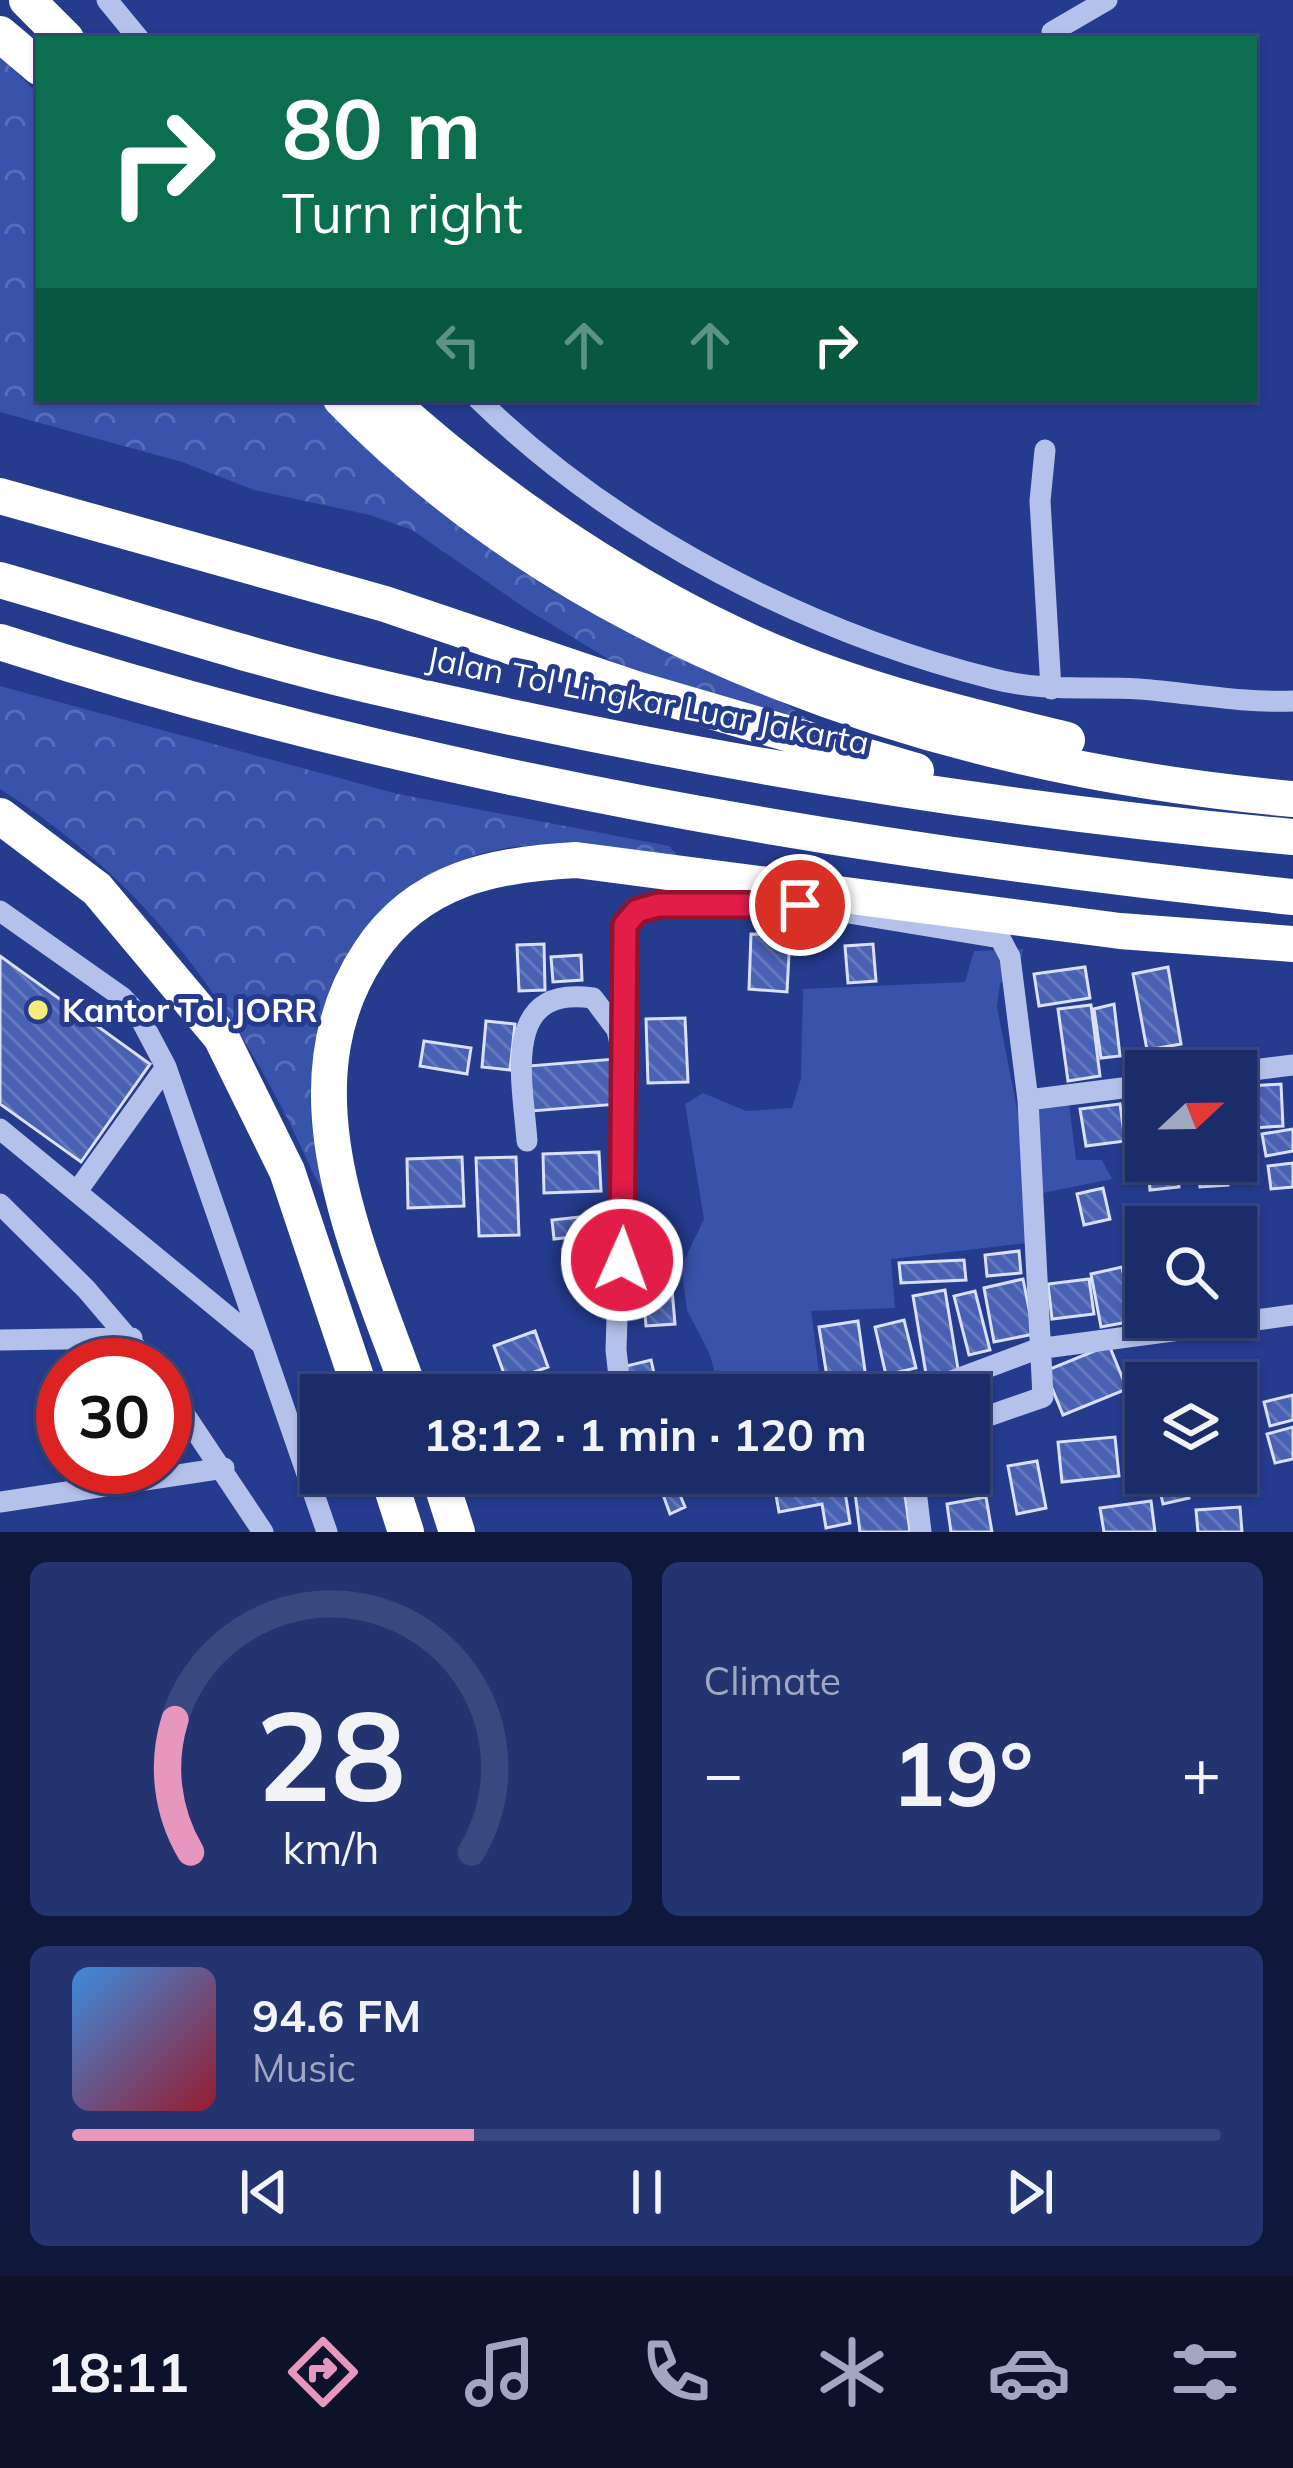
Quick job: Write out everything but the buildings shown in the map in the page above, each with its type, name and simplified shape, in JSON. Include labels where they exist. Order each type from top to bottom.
[{"type":"highway","points":[[27,0],[63,36]]},
{"type":"highway","points":[[0,34],[36,64]]},
{"type":"highway","points":[[343,402],[455,503],[507,539],[597,597],[770,678],[1004,752],[1160,782],[1293,799]]},
{"type":"highway","points":[[390,402],[443,450],[559,535],[785,656],[949,710],[1088,746],[1293,776]]},
{"type":"highway","points":[[0,496],[385,604],[636,689],[1059,812]]},
{"type":"highway","name":"Jalan Tol Lingkar Luar Jakarta","points":[[0,580],[365,685],[752,764],[1059,812],[1293,837]]},
{"type":"highway","points":[[0,642],[345,740],[740,822],[1094,876],[1293,897]]},
{"type":"highway","points":[[0,816],[97,889],[220,1037],[287,1171],[355,1374]]},
{"type":"highway","points":[[404,1374],[343,1202],[331,1132],[329,1067],[345,989],[404,910],[454,879],[528,862],[576,860],[1120,931],[1293,944]]},
{"type":"highway","points":[[394,1494],[406,1532]]},
{"type":"highway","points":[[445,1494],[458,1532]]},
{"type":"street","points":[[107,0],[137,36]]},
{"type":"street","points":[[1052,32],[1107,0]]},
{"type":"street","points":[[482,402],[584,488],[670,544],[753,588],[920,656],[996,680],[1051,689],[1137,689],[1187,697],[1293,701]]},
{"type":"street","points":[[1045,450],[1040,501],[1051,689]]},
{"type":"street","points":[[619,1374],[626,1155],[625,925],[637,911],[687,904],[808,906],[1000,938],[1010,957],[1028,1100],[1036,1349],[1043,1397],[990,1415]]},
{"type":"street","points":[[0,910],[122,998],[166,1066],[327,1532]]},
{"type":"street","points":[[527,1141],[522,1038],[536,1011],[558,1000],[593,998],[610,1017],[622,1047]]},
{"type":"street","points":[[1257,1069],[1293,1065]]},
{"type":"street","points":[[78,1190],[166,1066]]},
{"type":"street","points":[[1028,1100],[1125,1088]]},
{"type":"street","points":[[0,1129],[262,1345]]},
{"type":"street","points":[[0,1204],[132,1338]]},
{"type":"street","points":[[970,1374],[1036,1349],[1293,1315]]},
{"type":"street","points":[[0,1340],[36,1339]]},
{"type":"street","points":[[192,1423],[262,1532]]},
{"type":"street","points":[[0,1502],[224,1468]]},
{"type":"street","points":[[916,1494],[921,1532]]},
{"type":"green space","points":[[0,56],[36,92],[36,402],[321,402],[424,496],[542,580],[624,631],[753,687],[799,712],[811,724],[623,668],[412,530],[370,515],[254,490],[182,462],[0,412]]},
{"type":"green space","points":[[0,686],[398,794],[669,846],[677,855],[667,861],[540,845],[489,852],[443,869],[403,895],[370,930],[343,970],[324,1015],[313,1064],[311,1114],[325,1195],[253,1056],[194,967],[126,889],[87,853],[0,789]]},
{"type":"green space","points":[[1023,949],[1017,979],[1000,983],[997,1007],[1018,1114],[1069,1103],[1076,1160],[1102,1160],[1112,1179],[1028,1196],[1034,1242],[891,1259],[895,1308],[811,1311],[819,1374],[715,1374],[687,1310],[681,1267],[704,1219],[685,1104],[703,1093],[746,1111],[792,1108],[801,1078],[803,989],[965,982],[974,951]]},
{"type":"place","name":"Kantor Tol JORR","points":[[38,1010]]},
{"type":"route","points":[[622,1260],[625,925],[637,911],[658,905],[800,905]]}]
